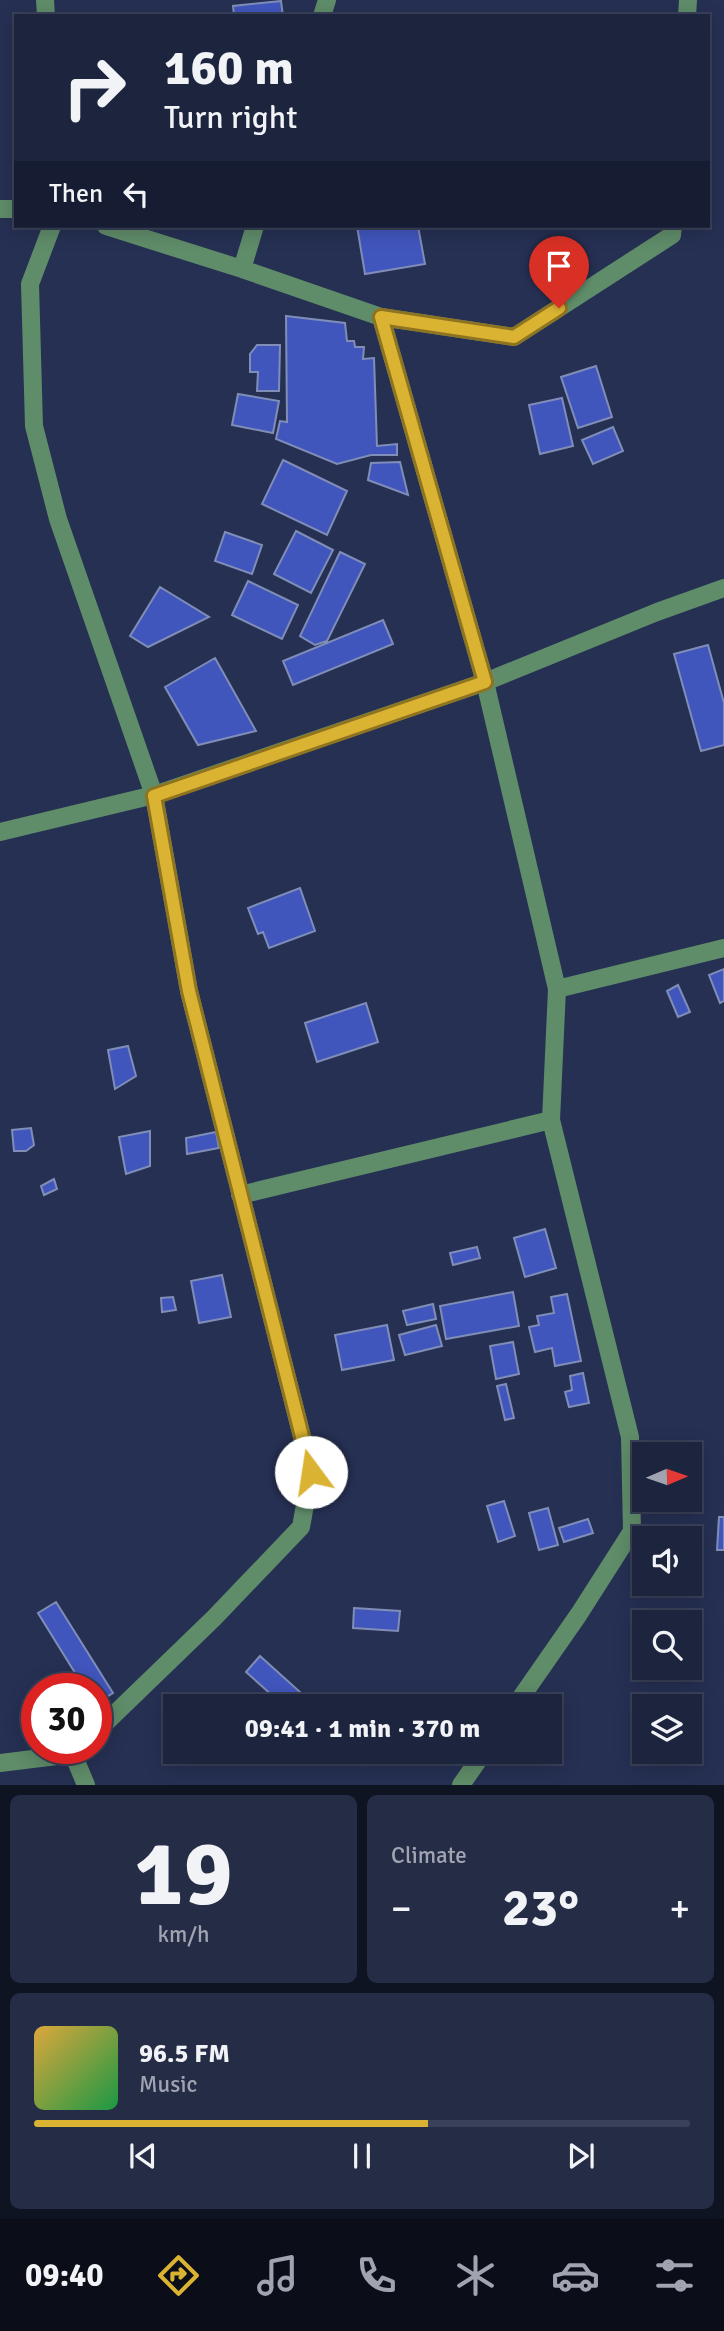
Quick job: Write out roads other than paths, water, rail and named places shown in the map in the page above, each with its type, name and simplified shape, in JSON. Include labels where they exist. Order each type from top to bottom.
[{"type":"street","points":[[51,228],[30,284],[34,426],[58,519],[154,796],[189,991],[311,1472],[301,1527],[214,1618],[112,1717]]},
{"type":"street","points":[[112,228],[381,317],[514,337],[672,235],[673,228]]},
{"type":"street","points":[[242,269],[255,228]]},
{"type":"street","points":[[381,317],[485,682],[557,989],[551,1120],[630,1437],[632,1531],[523,1694]]},
{"type":"street","points":[[0,832],[154,796],[485,682],[657,612],[724,588]]},
{"type":"street","points":[[557,989],[724,948]]},
{"type":"street","points":[[240,1195],[551,1120]]},
{"type":"street","points":[[0,1763],[21,1760]]},
{"type":"street","points":[[80,1764],[86,1785]]},
{"type":"street","points":[[461,1785],[476,1764]]}]
